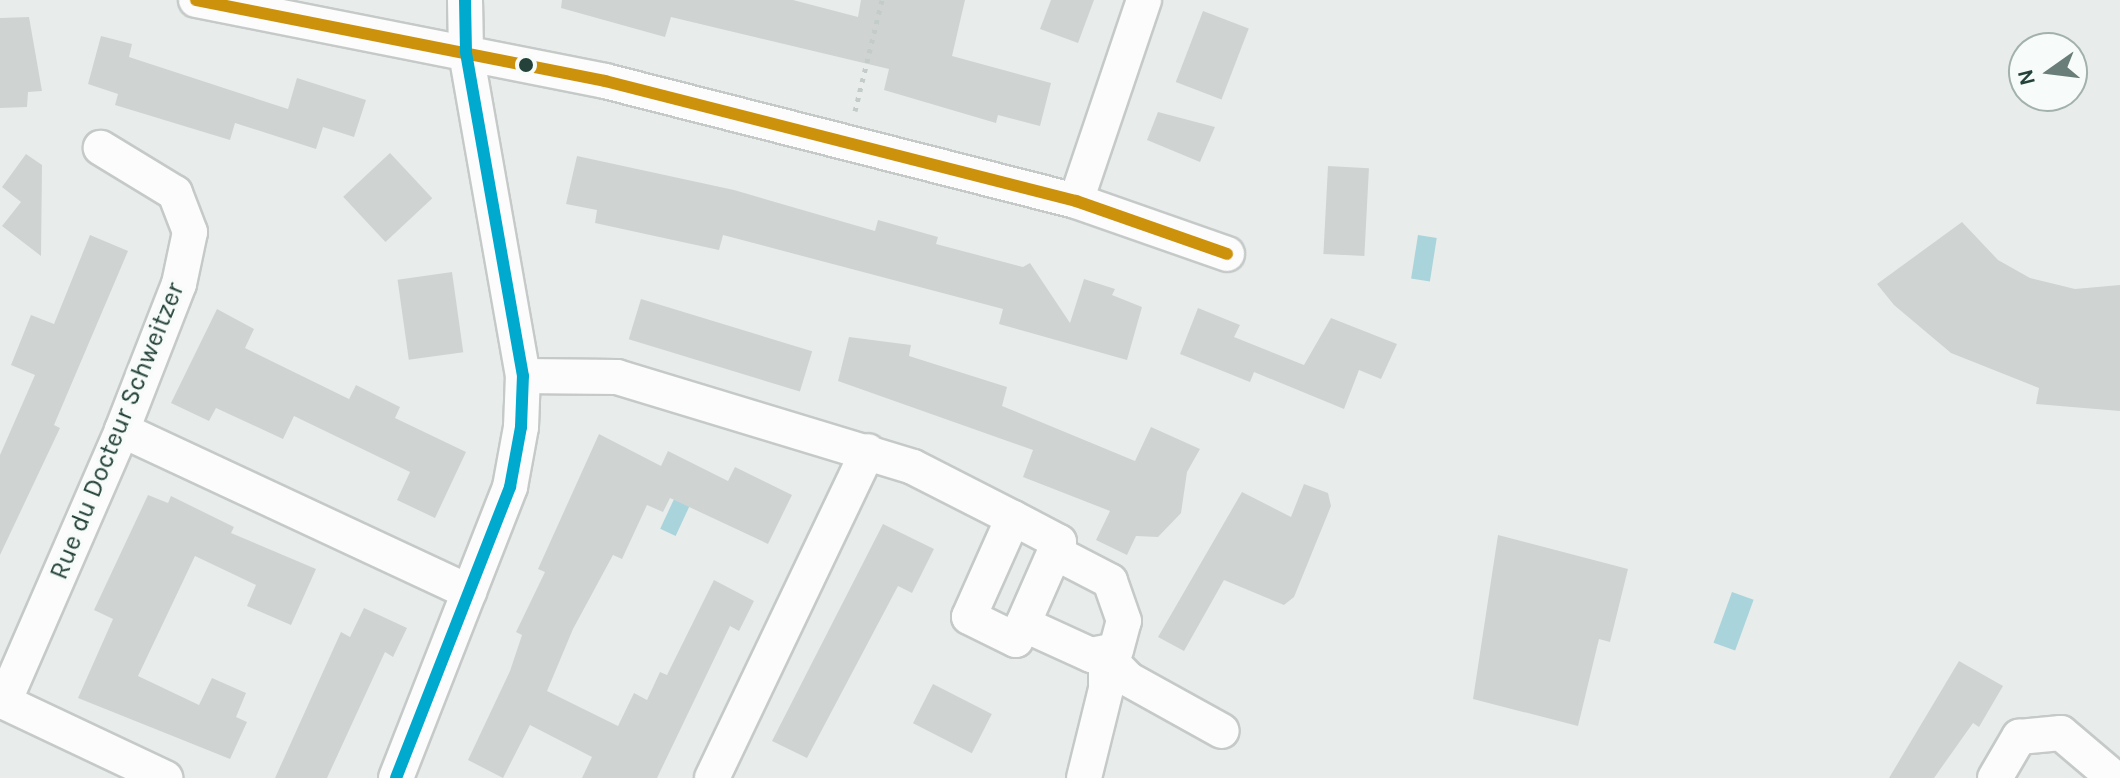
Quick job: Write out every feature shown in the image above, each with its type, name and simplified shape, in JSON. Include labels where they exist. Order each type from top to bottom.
[{"type":"street","points":[[196,0],[466,52],[847,143],[1076,201],[1227,254]]},
{"type":"street","points":[[396,778],[510,487],[523,376],[466,52],[465,0]]},
{"type":"street","points":[[1076,201],[1144,0]]},
{"type":"street","name":"Rue du Docteur Schweitzer","points":[[2,701],[122,430],[179,284],[190,232],[175,193],[101,148]]},
{"type":"street","points":[[523,376],[617,377],[868,451],[1013,518],[1059,542],[1016,640],[969,617],[1013,518]]},
{"type":"street","points":[[122,430],[469,592]]},
{"type":"street","points":[[722,774],[868,451]]},
{"type":"street","points":[[1054,552],[1110,581],[1121,599],[1124,621],[1116,650],[1106,656]]},
{"type":"street","points":[[1023,624],[1106,656],[1128,679],[1222,731]]},
{"type":"street","points":[[1084,778],[1106,689],[1106,656]]},
{"type":"street","points":[[2,701],[165,778]]},
{"type":"street","points":[[1995,778],[2019,737],[2061,733],[2114,778]]},
{"type":"path","points":[[847,143],[882,0]]},
{"type":"water","points":[[1418,235],[1437,238],[1430,281],[1411,278]]},
{"type":"water","points":[[675,497],[690,504],[676,536],[660,529]]},
{"type":"water","points":[[1732,592],[1754,600],[1735,651],[1714,643]]},
{"type":"building","points":[[562,0],[793,0],[858,17],[861,0],[965,0],[952,56],[1051,83],[1040,126],[998,115],[996,123],[884,90],[889,69],[671,17],[665,37],[561,8]]},
{"type":"building","points":[[1051,0],[1094,0],[1078,43],[1040,29]]},
{"type":"building","points":[[1203,11],[1249,29],[1222,100],[1176,82]]},
{"type":"building","points":[[29,17],[42,91],[28,92],[27,107],[0,108],[0,18]]},
{"type":"building","points":[[101,36],[132,44],[129,57],[288,109],[297,78],[366,100],[354,137],[323,127],[316,149],[235,123],[230,140],[115,105],[118,94],[88,84]]},
{"type":"building","points":[[1158,112],[1215,127],[1200,162],[1147,140]]},
{"type":"building","points":[[390,153],[432,198],[385,242],[343,197]]},
{"type":"building","points":[[26,154],[42,165],[41,256],[2,226],[21,202],[2,187]]},
{"type":"building","points":[[577,156],[734,190],[875,231],[878,220],[938,237],[936,244],[1023,267],[1030,263],[1070,323],[1084,279],[1115,289],[1112,295],[1142,307],[1127,360],[999,324],[1003,309],[723,235],[719,250],[595,223],[597,210],[566,204]]},
{"type":"building","points":[[1328,166],[1369,168],[1364,256],[1323,254]]},
{"type":"building","points":[[1962,222],[1998,260],[2030,278],[2075,289],[2120,285],[2120,411],[2036,404],[2039,388],[1951,353],[1894,305],[1877,284]]},
{"type":"building","points":[[90,235],[128,251],[54,425],[60,428],[0,555],[0,455],[35,375],[11,365],[31,315],[54,324]]},
{"type":"building","points":[[452,272],[463,352],[409,360],[398,280]]},
{"type":"building","points":[[641,299],[812,351],[800,391],[629,339]]},
{"type":"building","points":[[1198,308],[1240,325],[1234,337],[1304,365],[1331,318],[1397,344],[1381,379],[1359,370],[1344,409],[1254,372],[1250,382],[1180,354]]},
{"type":"building","points":[[217,309],[254,329],[245,348],[349,399],[356,385],[400,407],[395,418],[466,452],[435,518],[397,500],[410,472],[294,416],[283,439],[216,408],[209,421],[171,403]]},
{"type":"building","points":[[849,337],[911,345],[909,356],[1007,387],[1002,406],[1135,461],[1151,427],[1200,449],[1187,472],[1181,513],[1158,537],[1136,536],[1127,555],[1096,540],[1110,511],[1023,477],[1033,450],[838,381]]},
{"type":"building","points":[[599,434],[661,466],[668,451],[728,481],[735,467],[792,495],[768,544],[670,498],[663,512],[647,505],[622,559],[613,555],[573,629],[547,691],[618,726],[634,693],[647,700],[660,672],[667,675],[714,580],[754,601],[739,631],[730,626],[657,778],[582,778],[592,757],[530,725],[503,778],[468,760],[510,671],[522,635],[516,632],[545,572],[538,569]]},
{"type":"building","points":[[1304,484],[1328,493],[1331,506],[1294,597],[1284,605],[1224,580],[1184,651],[1158,637],[1242,492],[1291,517]]},
{"type":"building","points":[[148,495],[168,503],[171,496],[234,527],[231,533],[316,569],[291,625],[247,606],[256,585],[195,556],[138,676],[199,705],[212,678],[246,693],[236,717],[247,722],[230,759],[78,698],[113,619],[94,610]]},
{"type":"building","points":[[883,524],[934,549],[912,593],[898,586],[807,758],[772,741]]},
{"type":"building","points":[[1498,535],[1628,569],[1610,642],[1599,639],[1578,726],[1473,699]]},
{"type":"building","points":[[364,608],[407,628],[393,657],[385,652],[327,778],[275,778],[341,632],[350,637]]},
{"type":"building","points":[[1959,661],[2003,686],[1979,727],[1973,723],[1934,778],[1889,778]]},
{"type":"building","points":[[933,684],[992,714],[972,753],[913,723]]},
{"type":"transit line","points":[[196,0],[605,81],[1076,201],[1227,254]]},
{"type":"transit line","points":[[396,778],[510,487],[521,427],[523,376],[466,52],[465,0]]}]
